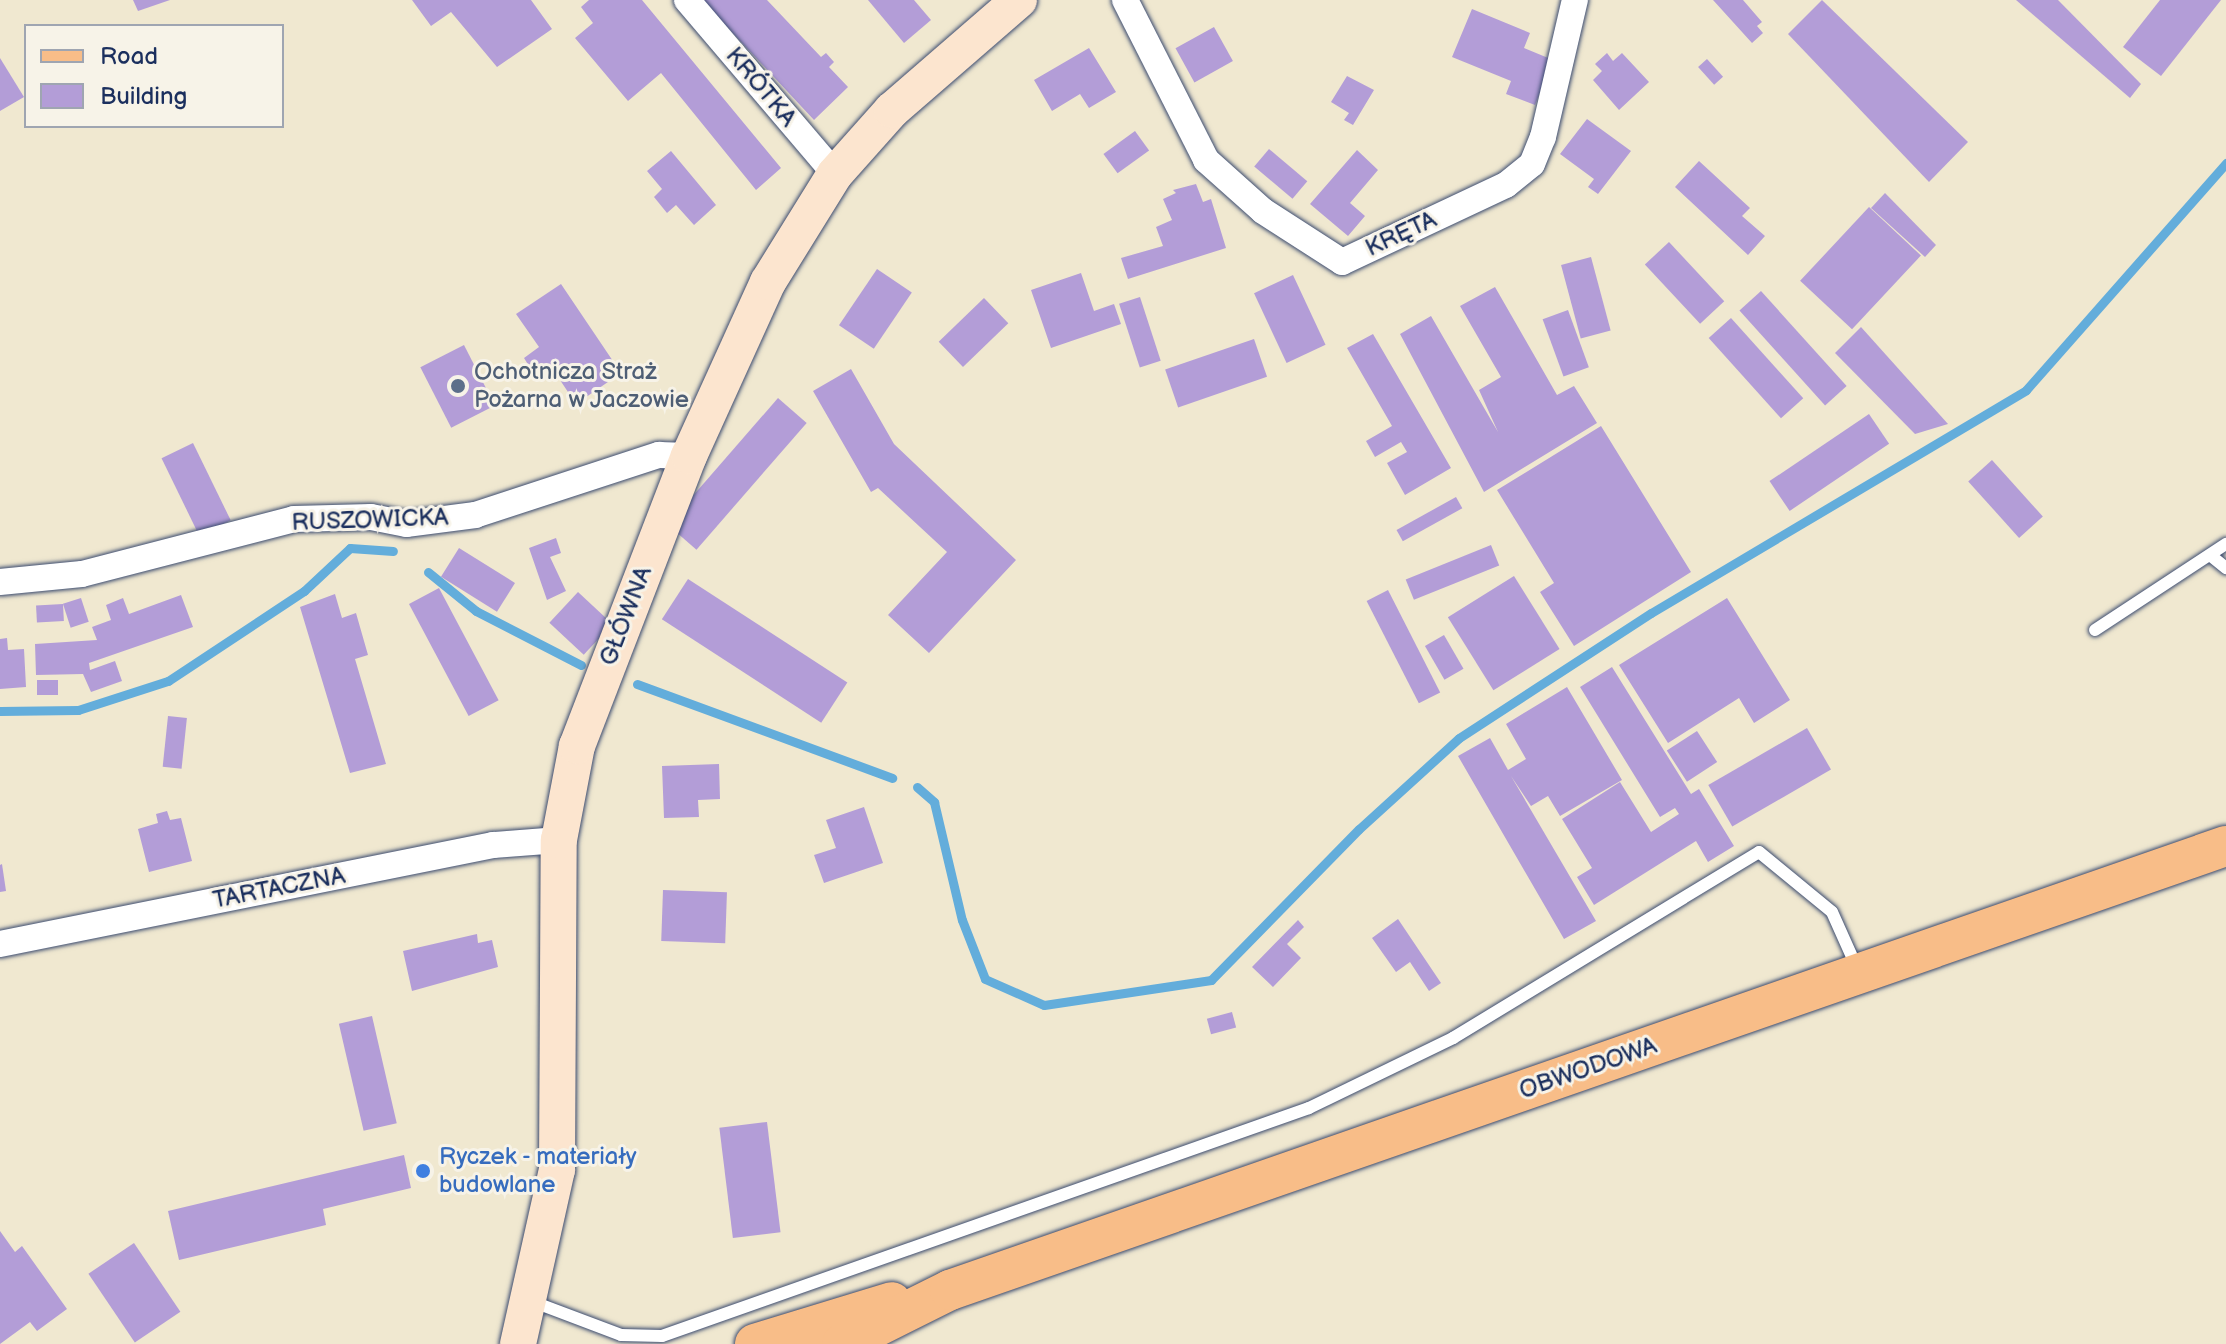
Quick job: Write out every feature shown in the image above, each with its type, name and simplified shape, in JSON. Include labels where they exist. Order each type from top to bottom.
[{"type":"main road","name":"OBWODOWA","points":[[755,1344],[836,1315],[950,1290],[2226,846]]},
{"type":"main road","name":"OBWODOWA","points":[[842,1344],[950,1290]]},
{"type":"street","name":"KRÓTKA","points":[[687,0],[835,174]]},
{"type":"street","name":"GŁÓWNA","points":[[518,1344],[557,1170],[559,840],[577,746],[689,456],[768,282],[835,174],[892,110],[1019,0]]},
{"type":"street","name":"KRĘTA","points":[[1125,0],[1206,160],[1263,211],[1342,262],[1506,185],[1532,164],[1543,137],[1575,0]]},
{"type":"street","name":"RUSZOWICKA","points":[[0,582],[82,574],[294,519],[371,517],[406,524],[475,515],[659,455],[689,456]]},
{"type":"street","name":"TARTACZNA","points":[[0,944],[493,845],[559,840]]},
{"type":"lane","points":[[2095,630],[2226,544]]},
{"type":"lane","points":[[2210,555],[2226,568]]},
{"type":"lane","points":[[530,1301],[621,1335],[662,1336],[1309,1108],[1453,1038],[1759,852],[1832,912],[1859,975]]},
{"type":"building","points":[[133,0],[170,0],[138,11]]},
{"type":"building","points":[[412,0],[531,0],[552,29],[497,67],[451,12],[431,26]]},
{"type":"building","points":[[589,0],[642,0],[781,168],[756,190],[661,73],[628,101],[575,38],[593,23],[581,7]]},
{"type":"building","points":[[702,0],[767,0],[821,57],[826,53],[834,62],[829,67],[848,87],[814,120]]},
{"type":"building","points":[[868,0],[914,0],[931,20],[904,43]]},
{"type":"building","points":[[1713,0],[1743,0],[1762,22],[1757,26],[1763,33],[1752,43]]},
{"type":"building","points":[[1822,0],[1968,142],[1929,182],[1788,34]]},
{"type":"building","points":[[2016,0],[2058,0],[2141,84],[2130,98]]},
{"type":"building","points":[[2160,0],[2221,0],[2161,76],[2123,47]]},
{"type":"building","points":[[1472,9],[1530,33],[1524,48],[1553,60],[1535,105],[1506,94],[1511,81],[1452,57]]},
{"type":"building","points":[[1214,27],[1233,61],[1194,82],[1176,48]]},
{"type":"building","points":[[1089,48],[1116,92],[1089,108],[1080,94],[1052,111],[1034,80]]},
{"type":"building","points":[[1607,53],[1613,61],[1622,53],[1649,82],[1619,110],[1593,80],[1602,71],[1595,64]]},
{"type":"building","points":[[0,58],[24,97],[0,111]]},
{"type":"building","points":[[1707,59],[1723,77],[1714,85],[1698,67]]},
{"type":"building","points":[[1347,76],[1374,90],[1353,125],[1344,120],[1349,113],[1331,102]]},
{"type":"building","points":[[1587,119],[1631,151],[1598,194],[1588,187],[1594,179],[1560,154]]},
{"type":"building","points":[[1135,131],[1149,150],[1118,173],[1103,154]]},
{"type":"building","points":[[1269,149],[1307,181],[1293,199],[1254,167]]},
{"type":"building","points":[[1357,150],[1378,170],[1350,203],[1365,216],[1348,236],[1310,204]]},
{"type":"building","points":[[671,151],[716,205],[694,225],[676,205],[667,213],[654,197],[662,189],[647,171]]},
{"type":"building","points":[[1699,161],[1750,208],[1742,216],[1765,236],[1748,255],[1675,187]]},
{"type":"building","points":[[1196,184],[1203,202],[1211,199],[1226,248],[1128,279],[1121,258],[1163,246],[1156,227],[1172,220],[1163,199],[1176,193],[1173,190]]},
{"type":"building","points":[[1885,193],[1936,245],[1925,257],[1871,208]]},
{"type":"building","points":[[1869,207],[1921,255],[1852,329],[1800,281]]},
{"type":"building","points":[[1669,242],[1724,301],[1700,324],[1645,265]]},
{"type":"building","points":[[1591,257],[1611,330],[1581,338],[1561,265]]},
{"type":"building","points":[[877,269],[912,292],[874,349],[839,325]]},
{"type":"building","points":[[1081,273],[1094,311],[1114,304],[1121,324],[1051,348],[1031,290]]},
{"type":"building","points":[[1293,275],[1326,345],[1287,363],[1254,293]]},
{"type":"building","points":[[561,284],[621,373],[576,404],[552,368],[537,379],[524,358],[539,347],[516,314]]},
{"type":"building","points":[[1495,287],[1557,395],[1574,386],[1597,423],[1484,492],[1400,334],[1431,316],[1498,432],[1479,390],[1501,377],[1460,306]]},
{"type":"building","points":[[1761,291],[1847,386],[1825,406],[1739,310]]},
{"type":"building","points":[[1140,297],[1161,361],[1140,368],[1119,304]]},
{"type":"building","points":[[984,298],[1008,323],[963,367],[939,342]]},
{"type":"building","points":[[1568,310],[1589,367],[1563,377],[1543,319]]},
{"type":"building","points":[[1731,318],[1803,398],[1781,418],[1709,338]]},
{"type":"building","points":[[1861,327],[1948,424],[1915,434],[1835,353]]},
{"type":"building","points":[[1373,334],[1451,468],[1405,495],[1387,463],[1407,452],[1401,442],[1375,457],[1366,441],[1392,426],[1347,348]]},
{"type":"building","points":[[1254,339],[1267,377],[1178,407],[1165,370]]},
{"type":"building","name":"Ochotnicza Straż Pożarna w Jaczowie","points":[[464,345],[495,406],[451,428],[420,367]]},
{"type":"building","points":[[851,369],[894,444],[1016,560],[929,653],[888,615],[947,552],[878,488],[871,492],[813,391]]},
{"type":"building","points":[[778,398],[807,423],[696,550],[668,525]]},
{"type":"building","points":[[1869,414],[1889,444],[1790,511],[1770,481]]},
{"type":"building","points":[[1601,426],[1691,572],[1574,646],[1540,592],[1554,583],[1497,490]]},
{"type":"building","points":[[193,443],[231,520],[199,536],[162,458]]},
{"type":"building","points":[[1992,460],[2043,516],[2019,538],[1968,481]]},
{"type":"building","points":[[1456,497],[1462,508],[1403,541],[1397,530]]},
{"type":"building","points":[[556,538],[561,553],[550,557],[566,591],[547,600],[529,548]]},
{"type":"building","points":[[1491,545],[1499,565],[1414,600],[1406,579]]},
{"type":"building","points":[[459,548],[515,583],[497,612],[441,577]]},
{"type":"building","points":[[1514,576],[1560,649],[1493,690],[1448,617]]},
{"type":"building","points":[[688,579],[847,682],[821,723],[662,619]]},
{"type":"building","points":[[439,588],[499,700],[469,716],[409,604]]},
{"type":"building","points":[[1388,590],[1440,692],[1419,703],[1367,601]]},
{"type":"building","points":[[578,592],[612,624],[584,655],[549,623]]},
{"type":"building","points":[[335,594],[342,618],[356,613],[368,655],[355,659],[386,764],[350,773],[300,607]]},
{"type":"building","points":[[181,595],[193,627],[89,663],[90,670],[115,661],[122,681],[91,692],[83,674],[36,675],[35,644],[97,640],[92,627],[111,620],[106,605],[123,598],[129,614]]},
{"type":"building","points":[[81,598],[89,622],[71,628],[63,604]]},
{"type":"building","points":[[1727,598],[1790,700],[1754,723],[1739,698],[1668,743],[1619,665]]},
{"type":"building","points":[[63,604],[64,621],[37,622],[36,605]]},
{"type":"building","points":[[1444,635],[1464,669],[1444,680],[1425,646]]},
{"type":"building","points":[[7,638],[8,650],[24,649],[26,687],[0,689],[0,639]]},
{"type":"building","points":[[1612,667],[1691,794],[1699,789],[1734,846],[1708,862],[1696,841],[1594,905],[1577,877],[1592,868],[1562,819],[1620,782],[1651,832],[1679,814],[1675,808],[1660,817],[1580,687]]},
{"type":"building","points":[[37,680],[58,680],[58,695],[37,695]]},
{"type":"building","points":[[1567,687],[1622,780],[1560,816],[1548,796],[1531,806],[1511,776],[1596,921],[1564,939],[1458,756],[1490,738],[1508,770],[1526,759],[1506,724]]},
{"type":"building","points":[[168,716],[187,718],[182,769],[163,767]]},
{"type":"building","points":[[1807,728],[1831,770],[1732,827],[1708,785]]},
{"type":"building","points":[[1697,731],[1717,762],[1687,782],[1667,751]]},
{"type":"building","points":[[719,764],[720,799],[698,800],[699,817],[664,818],[662,766]]},
{"type":"building","points":[[864,807],[883,863],[824,883],[814,855],[836,848],[826,820]]},
{"type":"building","points":[[167,811],[170,820],[181,818],[192,861],[149,872],[138,829],[158,823],[156,814]]},
{"type":"building","points":[[0,865],[6,891],[0,892]]},
{"type":"building","points":[[663,890],[727,892],[725,943],[661,941]]},
{"type":"building","points":[[1398,919],[1441,983],[1429,991],[1410,962],[1396,972],[1372,938]]},
{"type":"building","points":[[1298,920],[1304,927],[1287,944],[1301,958],[1273,987],[1252,967]]},
{"type":"building","points":[[477,934],[478,943],[492,940],[498,967],[412,991],[403,951]]},
{"type":"building","points":[[1232,1012],[1236,1027],[1211,1034],[1207,1019]]},
{"type":"building","points":[[372,1016],[397,1123],[364,1131],[339,1024]]},
{"type":"building","points":[[767,1122],[781,1232],[733,1238],[719,1128]]},
{"type":"building","points":[[404,1155],[411,1188],[323,1209],[326,1225],[179,1260],[168,1211]]},
{"type":"building","points":[[0,1231],[15,1252],[22,1246],[67,1309],[37,1331],[30,1322],[0,1344]]},
{"type":"building","points":[[134,1243],[180,1312],[135,1343],[88,1274]]},
{"type":"waterway","points":[[917,787],[934,802],[962,920],[985,979],[1044,1005],[1211,980],[1359,829],[1459,738],[1651,613],[2026,390],[2226,163]]},
{"type":"waterway","points":[[0,711],[78,710],[168,681],[304,591],[350,548],[393,551]]},
{"type":"waterway","points":[[428,572],[476,611],[581,665]]},
{"type":"waterway","points":[[637,684],[892,778]]},
{"type":"place","name":"Ochotnicza Straż Pożarna w Jaczowie","points":[[458,386]]},
{"type":"place","name":"Ryczek - materiały budowlane","points":[[423,1171]]}]
